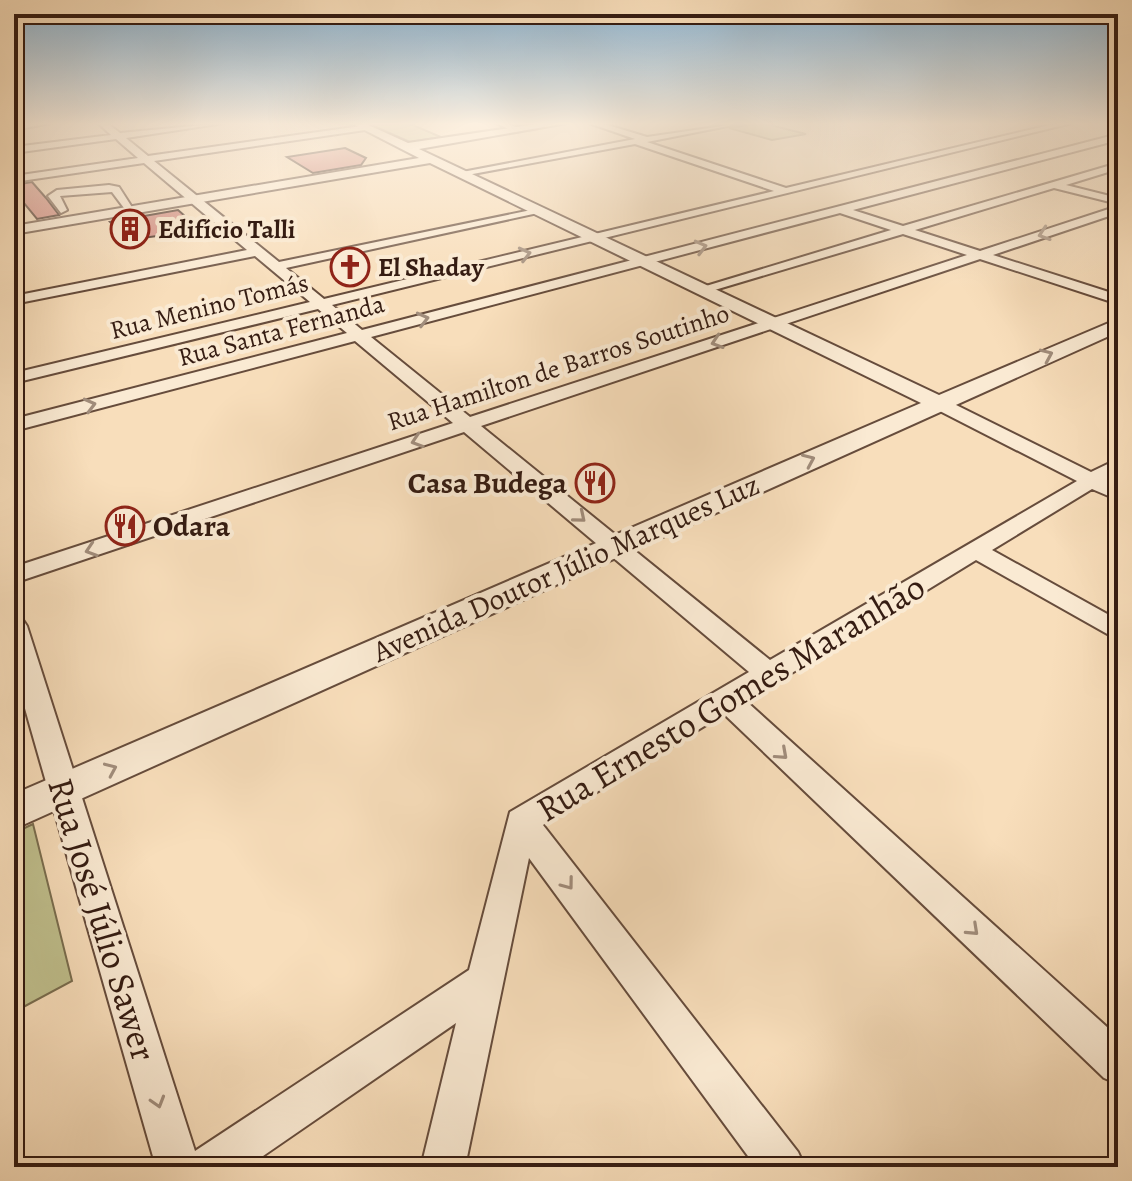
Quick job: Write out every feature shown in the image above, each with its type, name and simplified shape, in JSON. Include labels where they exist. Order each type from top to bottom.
[{"type":"street","points":[[170,178],[769,674]]},
{"type":"street","points":[[14,230],[197,199],[292,178]]},
{"type":"street","points":[[473,178],[938,403],[1118,494]]},
{"type":"street","points":[[749,178],[1118,300]]},
{"type":"street","name":"Rua Menino Tomás","points":[[14,378],[839,178]]},
{"type":"street","name":"Rua Santa Fernanda","points":[[14,425],[969,178]]},
{"type":"street","points":[[1026,178],[1118,201]]},
{"type":"street","points":[[703,289],[1077,178]]},
{"type":"street","points":[[61,210],[53,196],[57,193],[109,188],[115,189],[131,210]]},
{"type":"street","name":"Rua Hamilton de Barros Soutinho","points":[[14,575],[1118,209]]},
{"type":"street","points":[[278,266],[541,211]]},
{"type":"street","points":[[14,300],[260,251]]},
{"type":"street","name":"Avenida Doutor Júlio Marques Luz","points":[[14,812],[1118,325]]},
{"type":"street","name":"Rua Ernesto Gomes Maranhão","points":[[443,1167],[521,822],[1118,465]]},
{"type":"street","points":[[975,550],[1118,631]]},
{"type":"street","name":"Rua José Júlio Sawer","points":[[14,626],[178,1167]]},
{"type":"street","points":[[726,699],[1118,1064]]},
{"type":"street","points":[[521,822],[783,1167]]},
{"type":"street","points":[[209,1167],[484,982]]},
{"type":"green space","points":[[33,824],[72,981],[14,1012],[14,833]]},
{"type":"building","points":[[32,182],[59,215],[37,219],[14,191],[14,185]]},
{"type":"building","points":[[178,210],[201,230],[128,240],[110,222]]},
{"type":"place","name":"Edifício Talli","points":[[130,229]]},
{"type":"place","name":"El Shaday","points":[[350,267]]},
{"type":"place","name":"Casa Budega","points":[[595,483]]},
{"type":"place","name":"Odara","points":[[125,526]]}]
